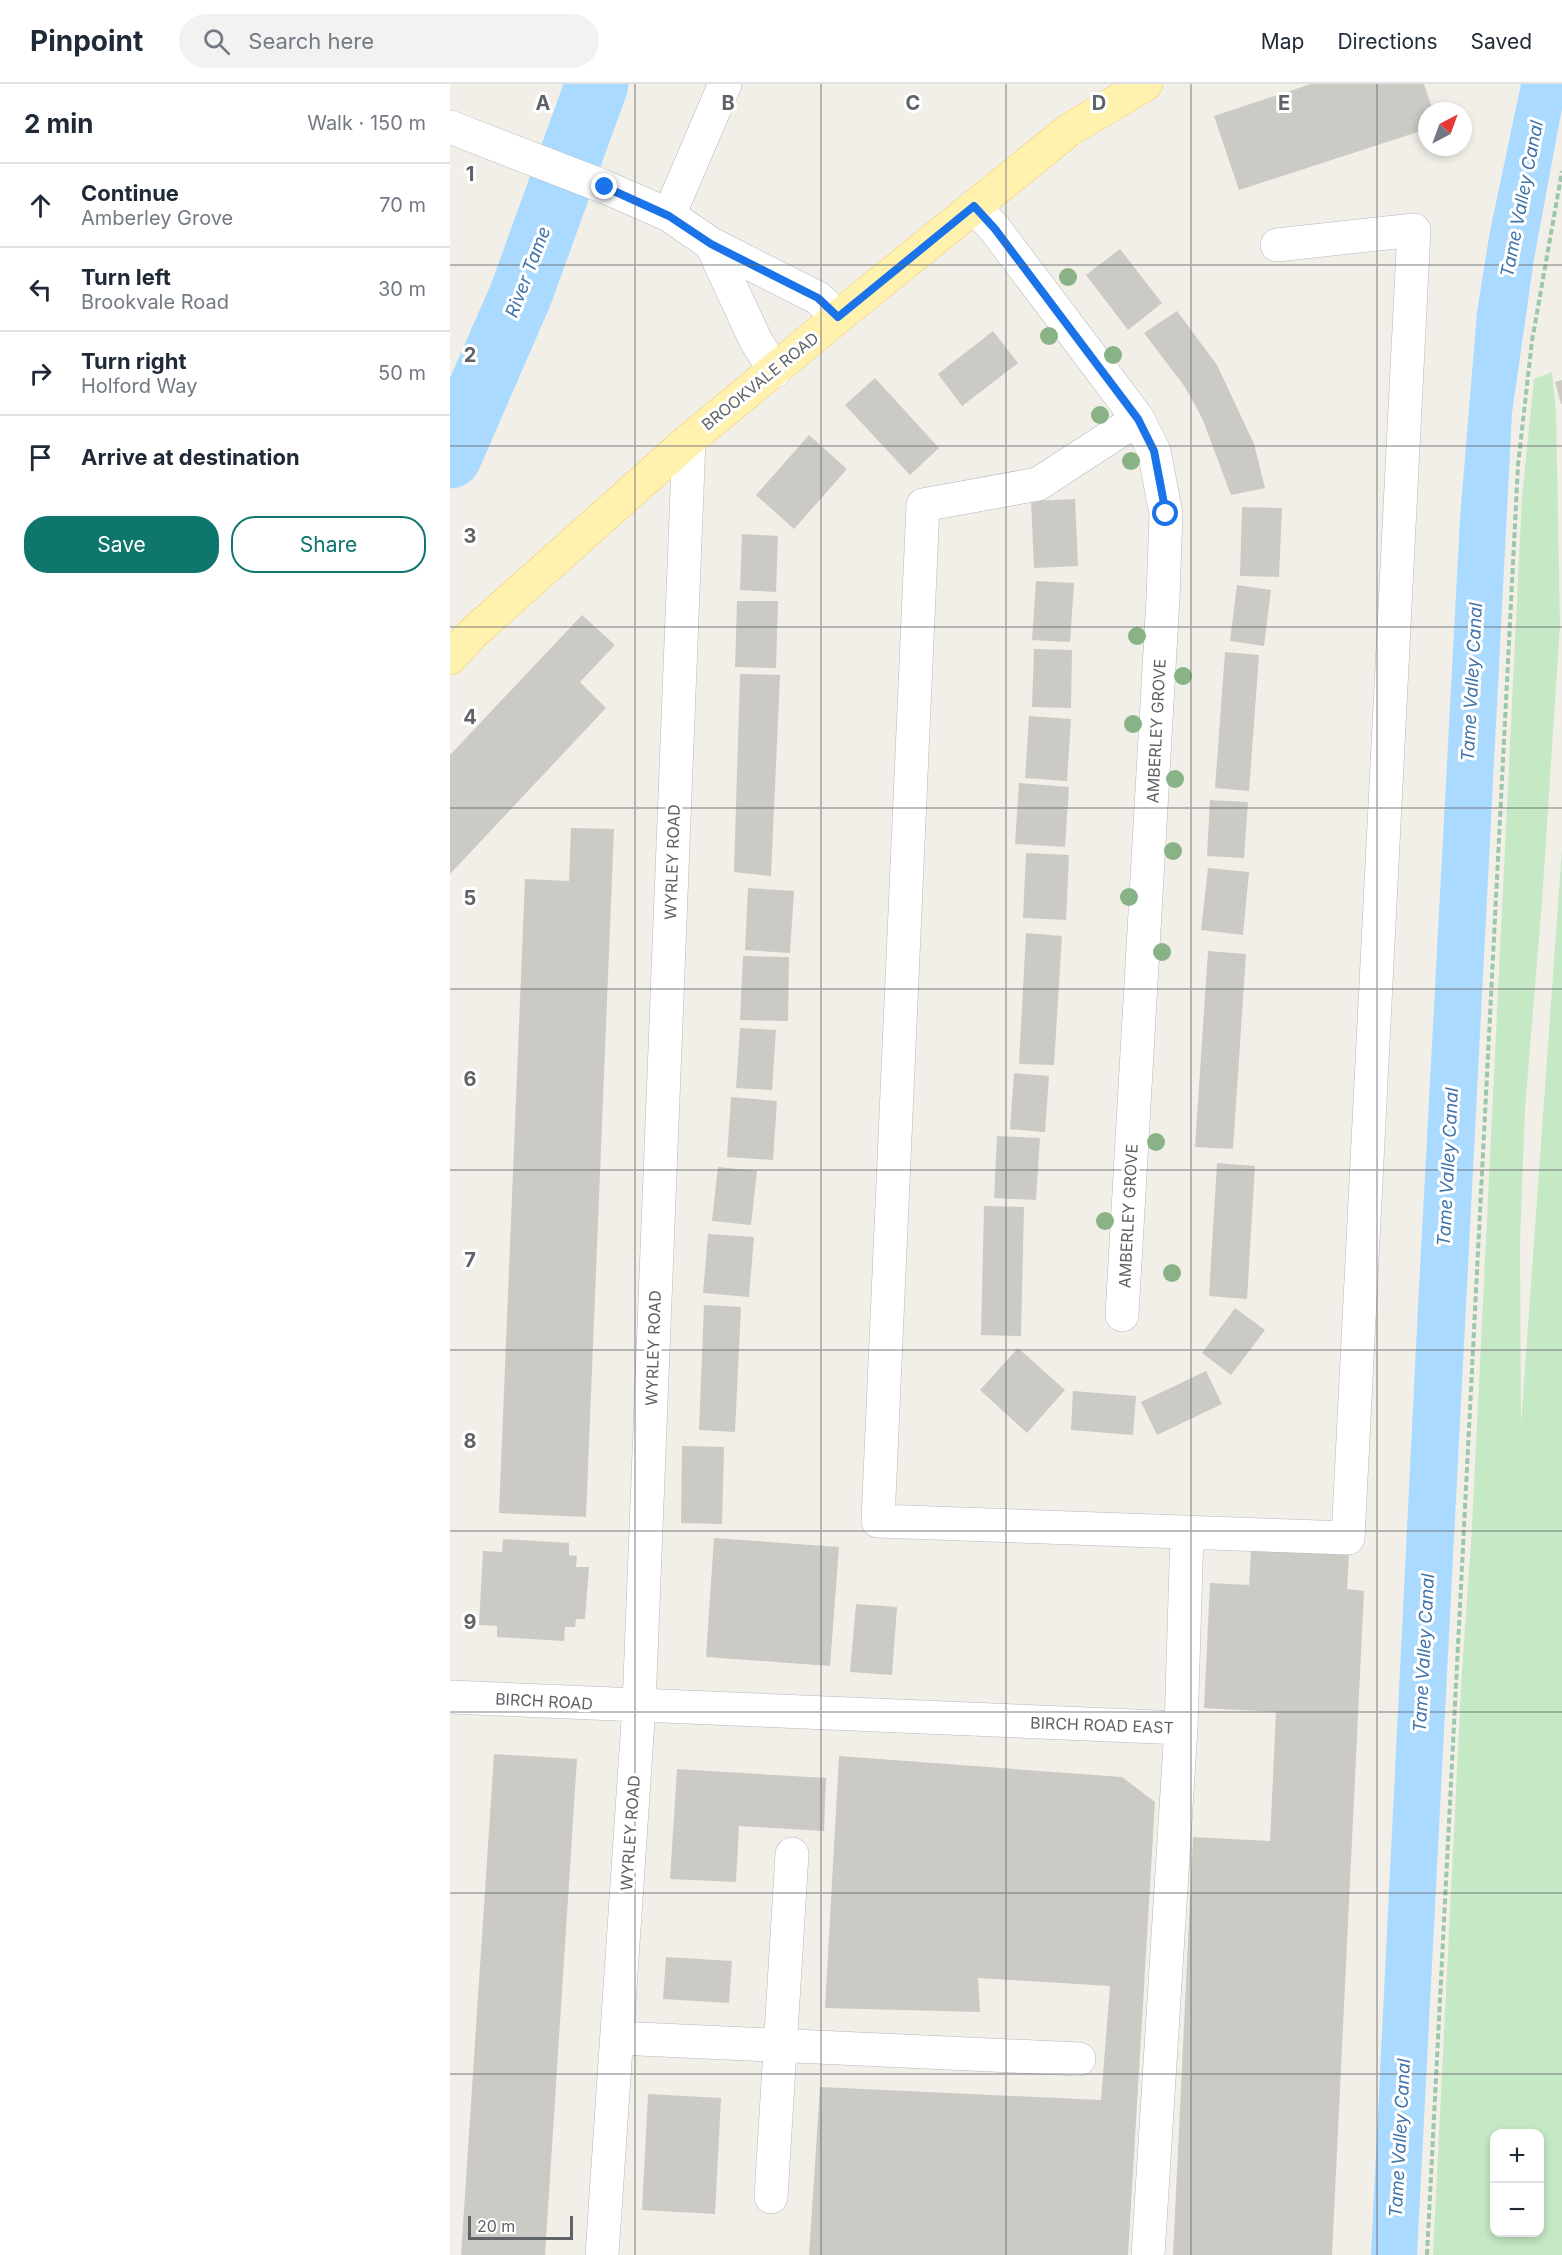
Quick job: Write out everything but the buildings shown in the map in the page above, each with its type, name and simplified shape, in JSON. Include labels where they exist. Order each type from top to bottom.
[{"type":"main road","name":"BROOKVALE ROAD","points":[[450,658],[472,634],[689,440],[838,317],[1069,130],[1146,84]]},
{"type":"street","points":[[669,216],[724,84]]},
{"type":"street","points":[[450,127],[605,187],[669,216],[711,244],[818,298],[838,317]]},
{"type":"street","name":"AMBERLEY GROVE","points":[[974,206],[995,229],[1138,419],[1154,451],[1166,514],[1122,1315]]},
{"type":"street","points":[[1138,419],[1038,484],[923,505],[878,1521],[1348,1538],[1414,230],[1276,245]]},
{"type":"street","points":[[711,244],[756,341],[775,371]]},
{"type":"street","name":"WYRLEY ROAD","points":[[602,2255],[639,1706],[689,440]]},
{"type":"street","points":[[1181,1728],[1187,1532]]},
{"type":"street","name":"BIRCH ROAD","points":[[450,1697],[639,1706]]},
{"type":"street","name":"BIRCH ROAD EAST","points":[[639,1706],[1181,1728],[1148,2255]]},
{"type":"street","points":[[771,2197],[792,1854]]},
{"type":"street","points":[[616,2038],[1079,2059]]},
{"type":"path","points":[[1427,2255],[1518,465],[1532,340],[1562,171]]},
{"type":"green space","points":[[1552,372],[1556,411],[1560,625],[1542,901],[1525,1108],[1520,1241],[1521,1424],[1562,849],[1562,2255],[1433,2255],[1462,1671],[1472,1528],[1522,498],[1534,379]]},
{"type":"water","name":"Tame Valley Canal","points":[[1521,84],[1562,84],[1562,108],[1534,259],[1512,413],[1417,2255],[1371,2255],[1460,519],[1477,312],[1490,231]]},
{"type":"waterway","name":"River Tame","points":[[450,457],[521,294],[597,84]]},
{"type":"route","points":[[605,187],[669,216],[711,244],[818,298],[838,317],[974,206],[995,229],[1138,419],[1154,451],[1166,514]]}]
